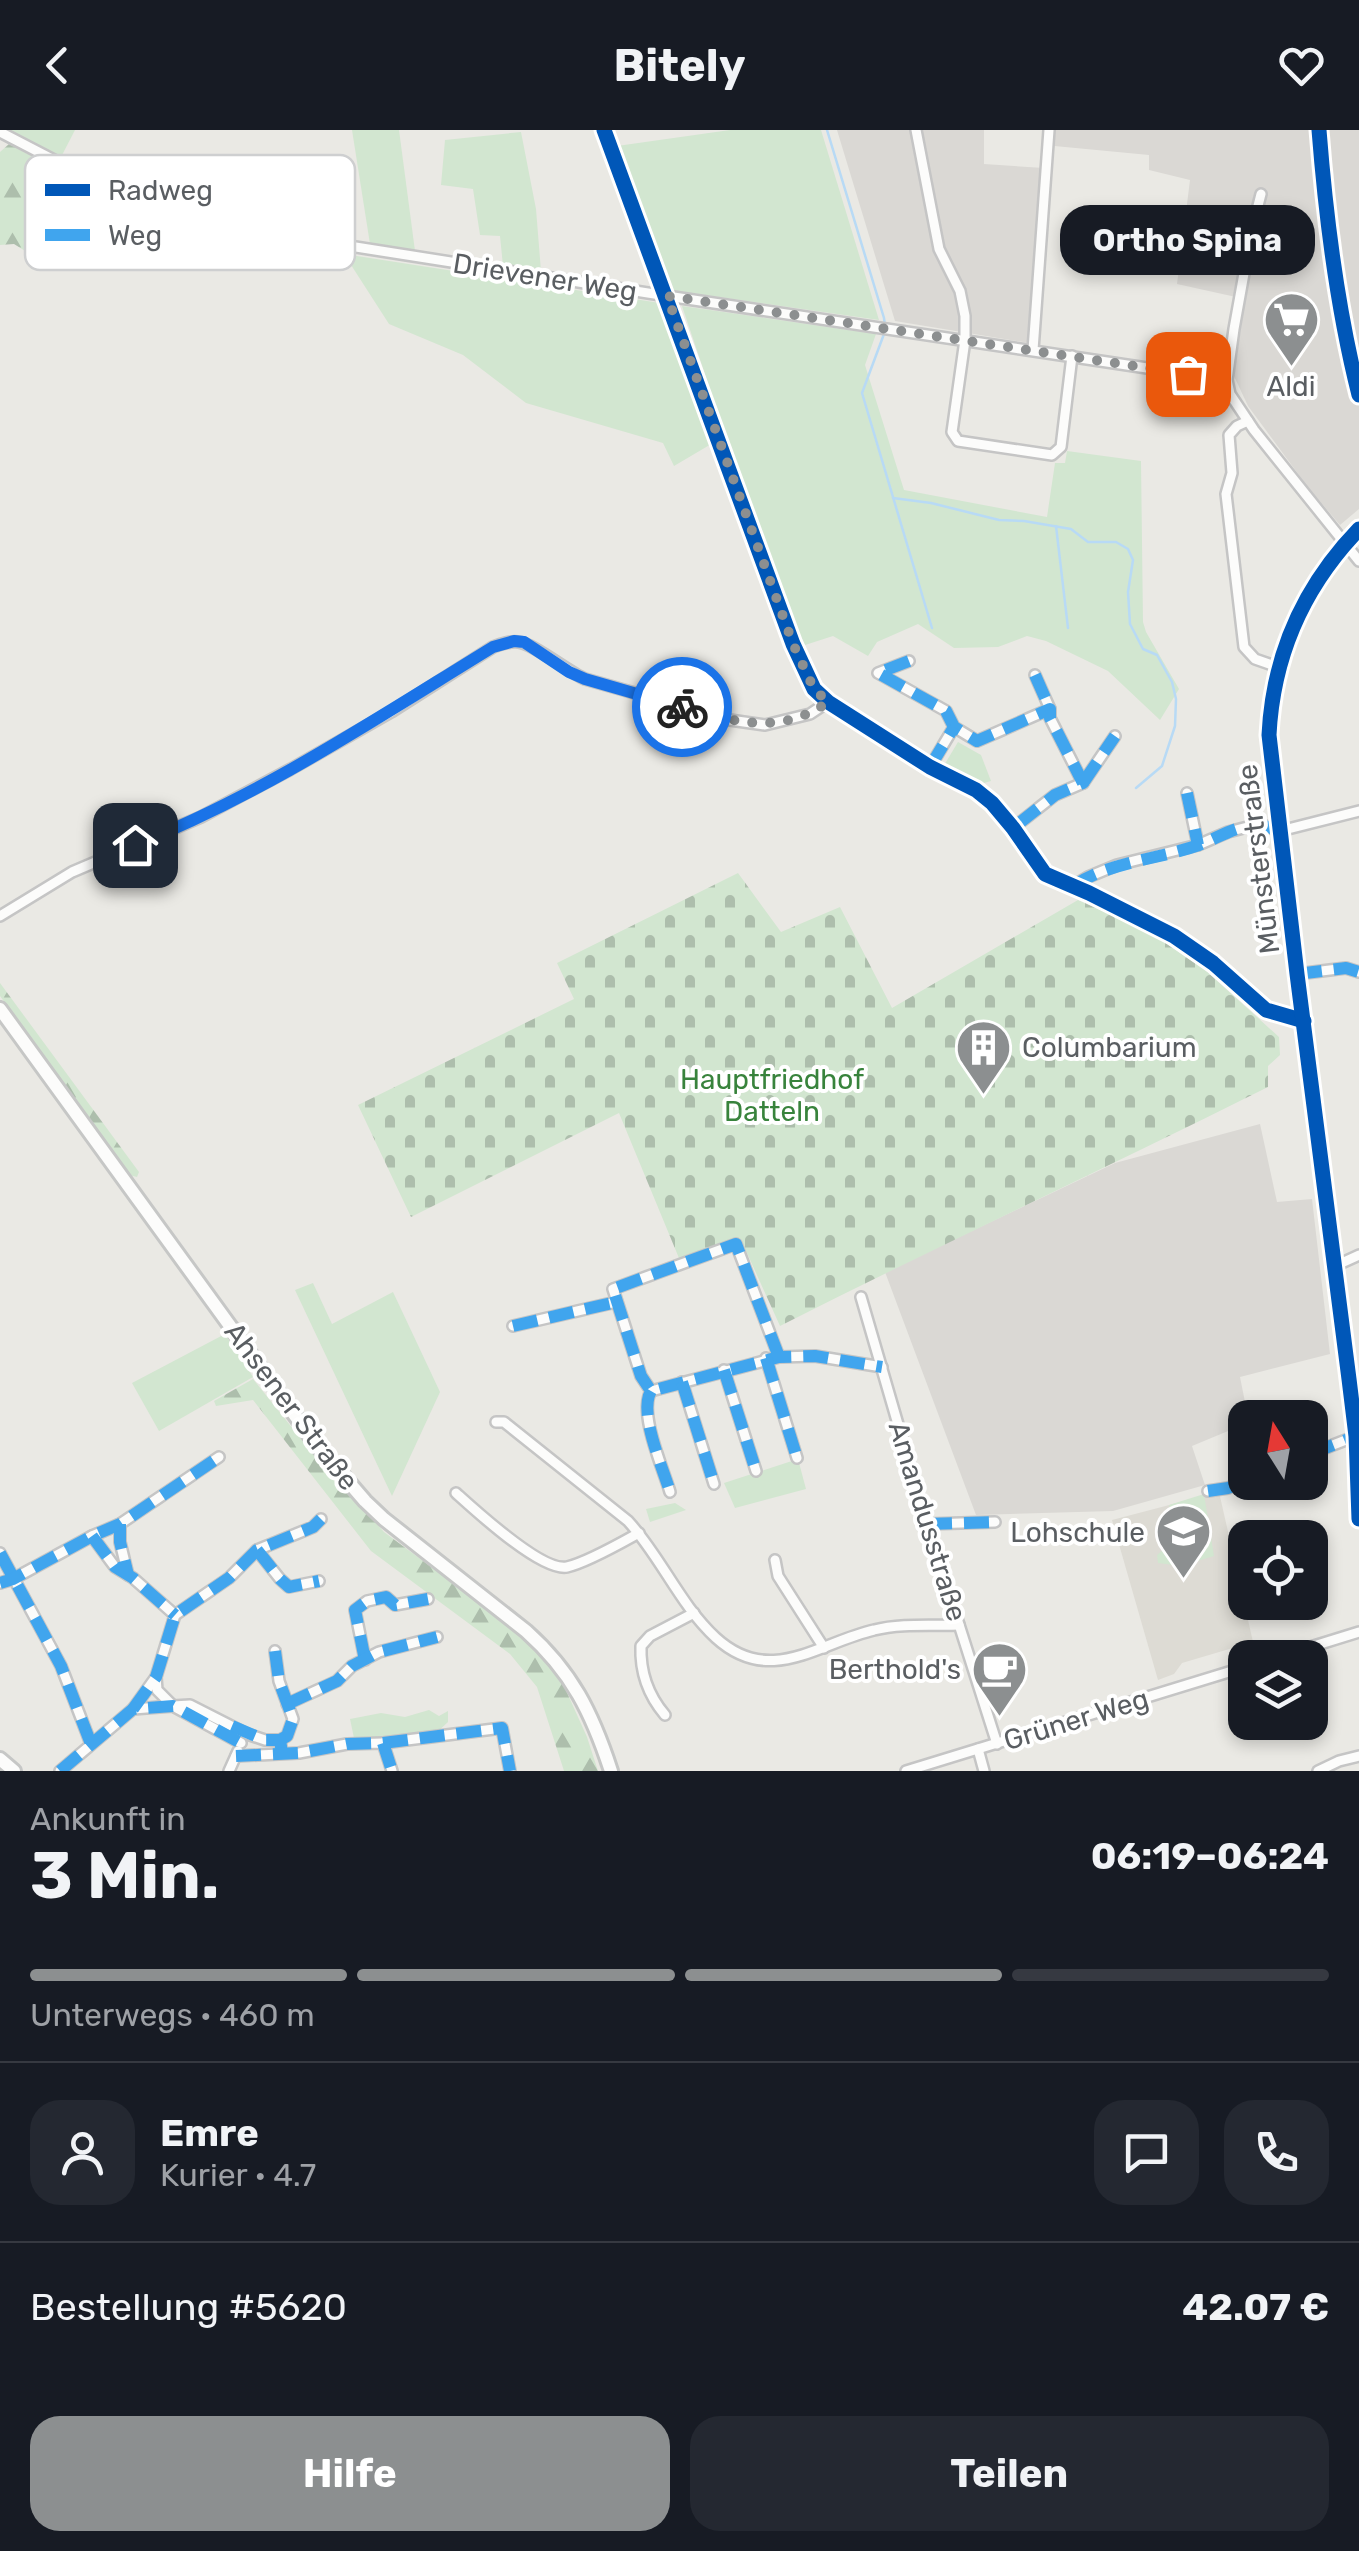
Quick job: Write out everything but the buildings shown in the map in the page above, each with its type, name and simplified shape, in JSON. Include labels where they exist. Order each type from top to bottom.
[{"type":"main road","points":[[1319,130],[1326,219],[1344,332],[1359,396]]},
{"type":"main road","name":"Ahsener Straße","points":[[0,1010],[327,1458],[384,1519],[526,1631],[565,1672],[593,1723],[611,1771]]},
{"type":"main road","points":[[0,1759],[14,1771]]},
{"type":"street","points":[[604,130],[793,644],[814,689],[930,767],[976,790],[1013,828],[1045,874],[1188,944],[1266,1010],[1304,1021]]},
{"type":"street","points":[[916,130],[939,249],[960,291],[965,316],[952,432],[958,441],[1052,455],[1061,448],[1072,356]]},
{"type":"street","points":[[1033,350],[1049,130]]},
{"type":"street","name":"Drievener Weg","points":[[0,132],[44,155]]},
{"type":"street","points":[[1261,194],[1234,329],[1227,380],[1230,394],[1359,562]]},
{"type":"street","name":"Drievener Weg","points":[[355,247],[1227,380]]},
{"type":"street","points":[[1248,421],[1228,435],[1232,473],[1226,494],[1244,647],[1256,659],[1278,667]]},
{"type":"street","name":"Münsterstraße","points":[[1359,528],[1324,571],[1301,609],[1278,667],[1269,735],[1335,1266],[1354,1377],[1359,1519]]},
{"type":"street","points":[[0,916],[72,872],[200,817],[291,770],[504,643],[524,642],[585,679],[730,720],[765,725],[810,714],[828,702]]},
{"type":"street","points":[[909,662],[878,674],[946,711],[954,727],[978,740],[1050,709]]},
{"type":"street","points":[[1036,675],[1050,718],[1083,782]]},
{"type":"street","points":[[930,767],[954,727]]},
{"type":"street","points":[[1013,828],[1055,794],[1083,782],[1114,736]]},
{"type":"street","points":[[1188,794],[1198,845]]},
{"type":"street","points":[[1073,886],[1117,865],[1198,845],[1228,832],[1259,824],[1280,831],[1359,811]]},
{"type":"street","points":[[1297,974],[1346,968],[1359,972]]},
{"type":"street","points":[[651,1391],[641,1376],[613,1289],[736,1244],[779,1357]]},
{"type":"street","points":[[1335,1266],[1359,1254]]},
{"type":"street","name":"Amandusstraße","points":[[861,1297],[997,1744]]},
{"type":"street","points":[[514,1326],[616,1302]]},
{"type":"street","points":[[670,1492],[646,1414],[651,1391],[766,1358],[815,1356],[882,1367]]},
{"type":"street","points":[[766,1358],[797,1458]]},
{"type":"street","points":[[724,1370],[756,1471]]},
{"type":"street","points":[[682,1382],[714,1484]]},
{"type":"street","points":[[496,1422],[504,1422],[628,1520],[694,1613],[717,1639],[742,1656],[754,1660],[802,1657],[879,1628],[959,1625]]},
{"type":"street","points":[[1328,1447],[1356,1436]]},
{"type":"street","points":[[0,1582],[120,1524],[220,1457]]},
{"type":"street","points":[[1208,1491],[1228,1488]]},
{"type":"street","points":[[456,1493],[536,1558],[554,1567],[568,1567],[639,1532]]},
{"type":"street","points":[[60,1771],[133,1709],[156,1677],[175,1615],[228,1578],[257,1550],[314,1527],[321,1519]]},
{"type":"street","points":[[927,1524],[995,1522]]},
{"type":"street","points":[[120,1524],[128,1575]]},
{"type":"street","points":[[92,1536],[115,1567],[175,1615]]},
{"type":"street","points":[[257,1550],[290,1587],[319,1581]]},
{"type":"street","points":[[0,1553],[61,1666],[92,1744]]},
{"type":"street","points":[[775,1560],[778,1576],[824,1648]]},
{"type":"street","points":[[365,1660],[355,1610],[366,1600],[386,1597],[395,1605],[428,1599]]},
{"type":"street","points":[[665,1715],[652,1700],[640,1664],[640,1646],[650,1636],[694,1613]]},
{"type":"street","points":[[1328,1641],[1359,1632]]},
{"type":"street","points":[[287,1704],[338,1681],[352,1666],[380,1652],[437,1638]]},
{"type":"street","points":[[156,1677],[158,1690],[172,1706],[244,1738],[280,1740],[288,1736],[293,1719],[279,1681],[275,1652]]},
{"type":"street","name":"Grüner Weg","points":[[906,1771],[1228,1671]]},
{"type":"street","points":[[133,1709],[172,1706]]},
{"type":"street","points":[[236,1756],[299,1754],[347,1744],[383,1744],[502,1728],[510,1771]]},
{"type":"street","points":[[229,1771],[244,1738]]},
{"type":"street","points":[[280,1740],[282,1753]]},
{"type":"street","points":[[383,1744],[392,1771]]},
{"type":"street","points":[[978,1750],[984,1771]]},
{"type":"street","points":[[1318,1771],[1359,1756]]},
{"type":"shaded area","points":[[837,130],[984,130],[984,164],[1044,168],[1029,343],[895,321]]},
{"type":"shaded area","points":[[1044,130],[1359,130],[1359,509],[1340,525],[1248,406],[1234,376],[1245,299],[1177,284],[1190,180],[1149,170],[1149,155],[1044,145]]},
{"type":"shaded area","points":[[1260,1124],[1277,1202],[1312,1199],[1330,1354],[1240,1377],[1245,1400],[1228,1400],[1228,1431],[1192,1446],[1205,1485],[1113,1511],[976,1515],[885,1272],[1115,1163]]},
{"type":"shaded area","name":"Lohschule","points":[[1219,1492],[1228,1532],[1228,1620],[1248,1620],[1253,1640],[1228,1640],[1228,1649],[1182,1663],[1174,1674],[1158,1680],[1112,1520]]},
{"type":"green space","points":[[6,130],[75,130],[62,155],[53,155]]},
{"type":"green space","points":[[352,130],[399,130],[415,251],[370,244]]},
{"type":"green space","points":[[730,130],[821,130],[879,320],[671,290],[617,146]]},
{"type":"green space","points":[[521,132],[536,209],[541,271],[503,266],[500,236],[480,235],[473,189],[441,185],[445,140]]},
{"type":"green space","points":[[9,144],[30,155],[25,155],[25,251],[14,244],[0,245],[0,152]]},
{"type":"green space","points":[[355,256],[660,303],[713,443],[674,466],[663,443],[526,403],[463,355],[389,324],[354,270]]},
{"type":"green space","points":[[682,306],[876,334],[865,365],[904,490],[1047,517],[1055,463],[1065,463],[1067,451],[1141,461],[1143,622],[1179,689],[1160,720],[1108,671],[1027,636],[998,647],[954,648],[918,624],[877,642],[868,656],[833,636],[802,646],[770,567]]},
{"type":"green space","points":[[958,742],[981,755],[991,781],[977,785],[943,767]]},
{"type":"green space","name":"Hauptfriedhof Datteln","points":[[738,873],[781,932],[840,907],[892,1008],[1078,900],[1149,932],[1204,969],[1279,1037],[1280,1055],[1268,1066],[1268,1087],[780,1326],[742,1242],[681,1263],[619,1113],[411,1217],[358,1105],[574,999],[557,963]]},
{"type":"green space","points":[[0,983],[139,1172],[137,1177],[129,1175],[0,996]]},
{"type":"green space","points":[[313,1283],[332,1324],[393,1292],[440,1392],[392,1496],[295,1290]]},
{"type":"green space","points":[[225,1334],[253,1377],[159,1431],[132,1383]]},
{"type":"green space","points":[[253,1379],[384,1532],[512,1627],[545,1659],[564,1686],[598,1771],[564,1771],[537,1687],[510,1654],[371,1551],[253,1400],[216,1406],[214,1401]]},
{"type":"green space","points":[[798,1459],[806,1489],[735,1508],[724,1483]]},
{"type":"green space","points":[[1204,1494],[1214,1556],[1181,1566],[1158,1563],[1157,1555],[1179,1536],[1169,1505]]},
{"type":"green space","points":[[675,1503],[686,1510],[650,1522],[646,1509]]},
{"type":"green space","points":[[429,1710],[439,1716],[448,1711],[448,1722],[435,1734],[402,1739],[354,1738],[350,1719],[381,1713],[405,1717]]},
{"type":"waterway","points":[[827,130],[885,326]]},
{"type":"waterway","points":[[884,334],[862,393],[932,628]]},
{"type":"waterway","points":[[893,498],[999,520],[1071,529],[1088,542],[1116,542],[1128,549],[1133,560],[1128,592],[1130,624],[1143,649],[1157,655],[1172,682],[1176,699],[1175,726],[1162,766],[1136,788]]},
{"type":"waterway","points":[[1056,526],[1068,628]]},
{"type":"marked path","points":[[909,661],[878,673],[946,711],[954,727],[977,741],[1050,709],[1050,718],[1083,783],[1055,795],[1013,828]]},
{"type":"marked path","points":[[1035,675],[1050,709]]},
{"type":"marked path","points":[[930,767],[954,727]]},
{"type":"marked path","points":[[1083,783],[1115,736]]},
{"type":"marked path","points":[[1187,793],[1198,845]]},
{"type":"marked path","points":[[1073,886],[1103,871],[1199,845],[1243,827],[1260,825],[1280,831]]},
{"type":"marked path","points":[[1297,974],[1346,968],[1359,972]]},
{"type":"marked path","points":[[779,1357],[736,1244],[613,1289],[641,1376],[651,1391],[779,1357],[815,1356],[882,1367]]},
{"type":"marked path","points":[[513,1326],[616,1302]]},
{"type":"marked path","points":[[766,1358],[797,1458]]},
{"type":"marked path","points":[[724,1370],[756,1471]]},
{"type":"marked path","points":[[682,1382],[714,1484]]},
{"type":"marked path","points":[[651,1391],[649,1426],[670,1492]]},
{"type":"marked path","points":[[1328,1447],[1356,1436]]},
{"type":"marked path","points":[[0,1583],[120,1524],[219,1457]]},
{"type":"marked path","points":[[1208,1491],[1228,1488]]},
{"type":"marked path","points":[[133,1709],[156,1677],[175,1615],[229,1578],[257,1550],[313,1527],[321,1519]]},
{"type":"marked path","points":[[927,1524],[995,1522]]},
{"type":"marked path","points":[[120,1524],[128,1575]]},
{"type":"marked path","points":[[92,1536],[115,1567],[175,1615]]},
{"type":"marked path","points":[[257,1550],[289,1587],[319,1581]]},
{"type":"marked path","points":[[0,1553],[61,1666],[91,1744]]},
{"type":"marked path","points":[[365,1660],[355,1610],[367,1601],[386,1597],[395,1605],[428,1599]]},
{"type":"marked path","points":[[287,1704],[337,1681],[352,1666],[379,1652],[437,1637]]},
{"type":"marked path","points":[[275,1651],[279,1681],[293,1719],[287,1736],[280,1740]]},
{"type":"marked path","points":[[60,1771],[133,1709],[173,1706],[241,1743]]},
{"type":"marked path","points":[[232,1726],[265,1740],[280,1740],[282,1753]]},
{"type":"marked path","points":[[383,1743],[502,1728],[510,1771]]},
{"type":"marked path","points":[[236,1756],[383,1743],[392,1771]]},
{"type":"cycle path","points":[[604,130],[793,644],[814,689],[930,767],[976,790],[1013,828],[1045,874],[1174,936],[1213,963],[1266,1010],[1304,1021]]},
{"type":"cycle path","points":[[1319,130],[1333,264],[1359,395]]},
{"type":"cycle path","points":[[1359,529],[1322,574],[1295,624],[1277,677],[1269,735],[1356,1436],[1359,1519]]},
{"type":"way so far","points":[[682,707],[765,725],[810,714],[828,702],[814,689],[793,644],[667,296],[1188,374]]},
{"type":"place","name":"Aldi","points":[[1291,369]]},
{"type":"place","name":"Ortho Spina","points":[[1188,374]]},
{"type":"place","name":"Columbarium","points":[[983,1096]]},
{"type":"place","name":"Lohschule","points":[[1184,1581]]},
{"type":"place","name":"Berthold's","points":[[1000,1718]]},
{"type":"route","points":[[135,845],[291,770],[504,643],[524,642],[585,679],[682,707]]}]
